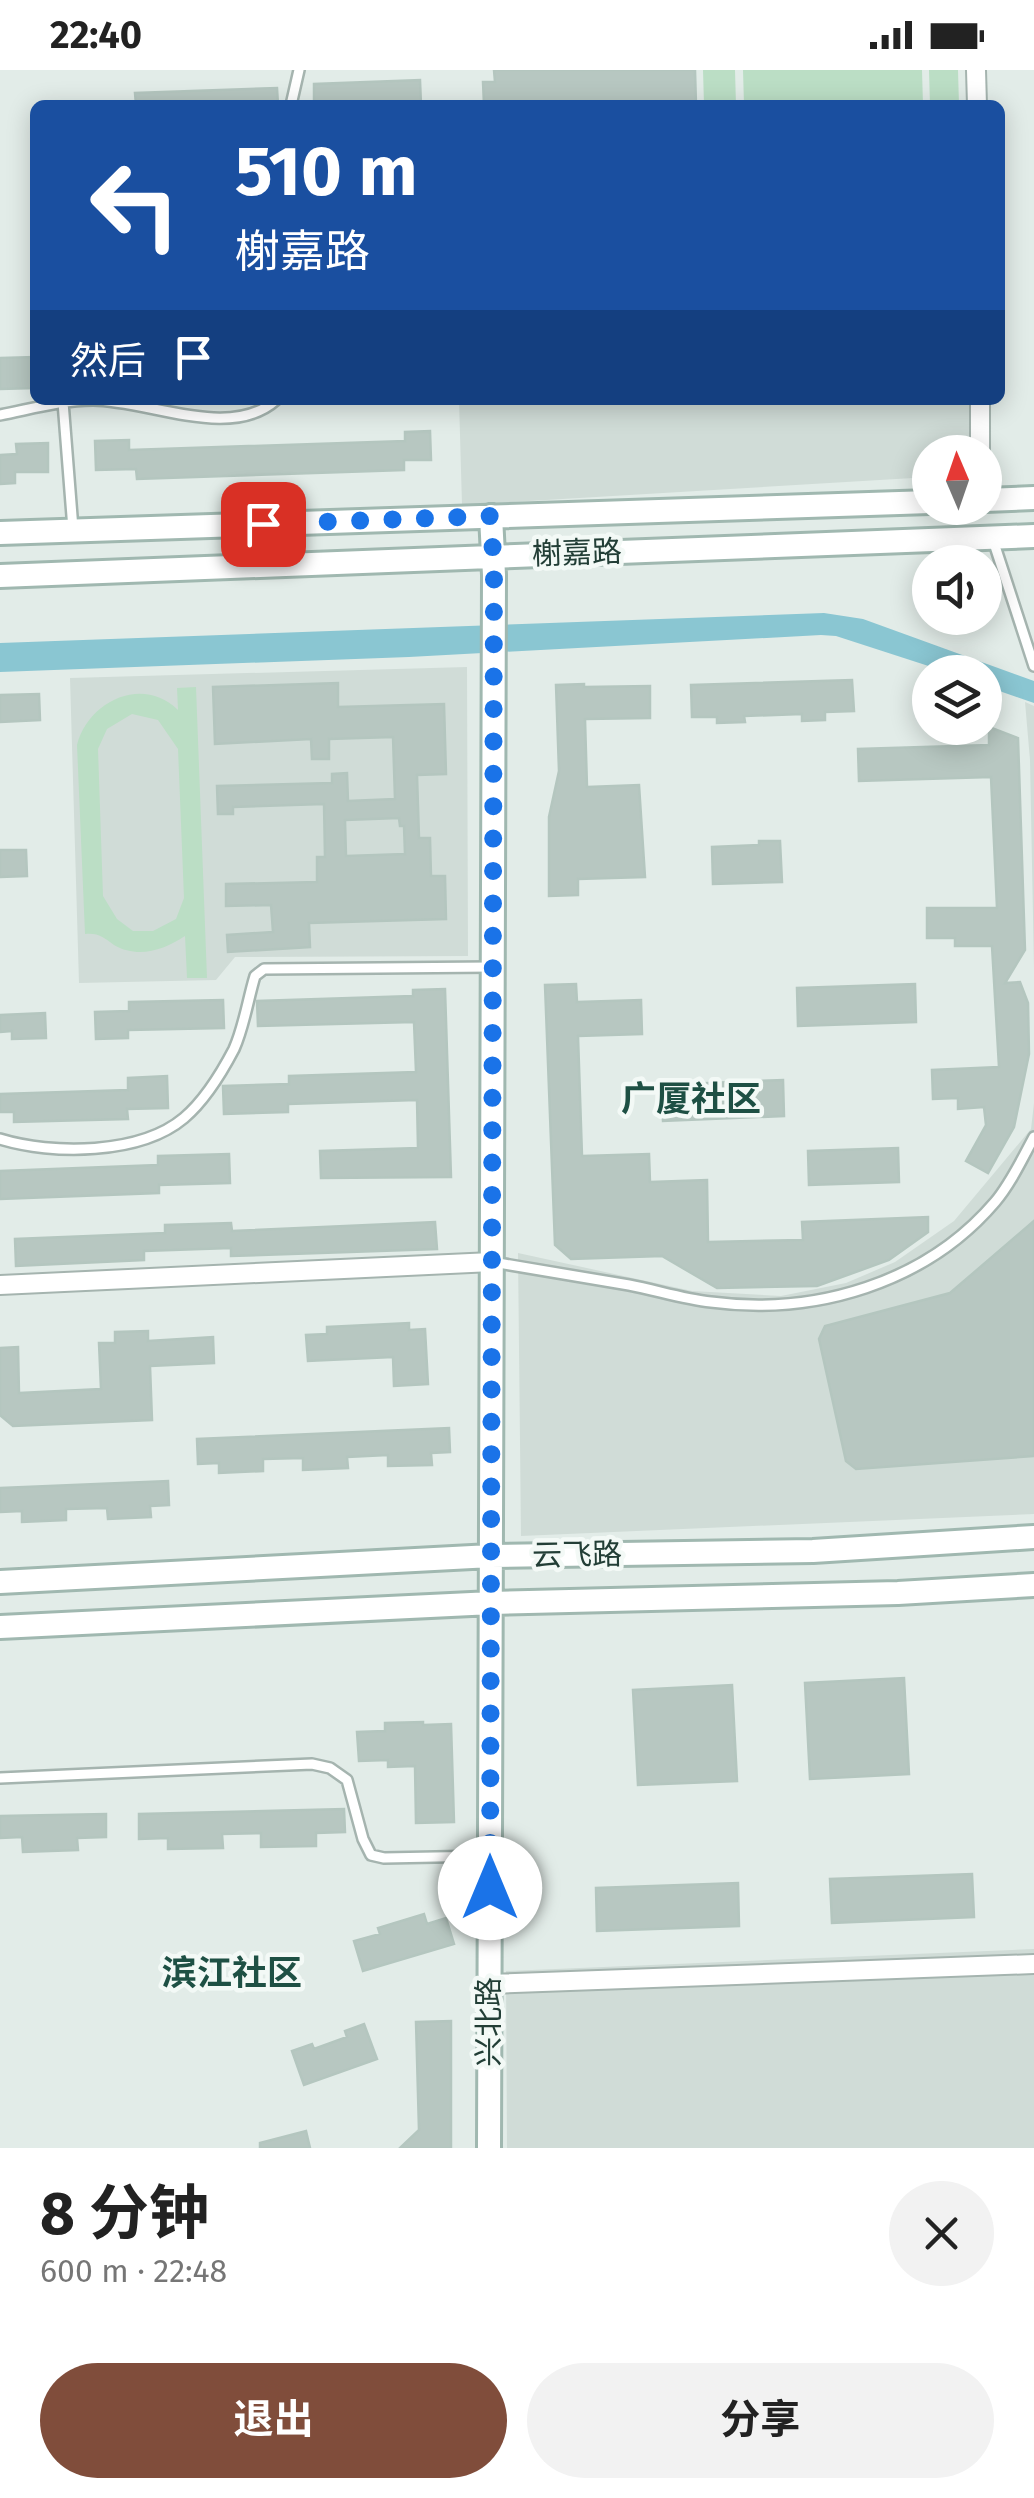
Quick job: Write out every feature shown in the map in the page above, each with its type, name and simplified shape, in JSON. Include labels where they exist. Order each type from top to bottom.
[{"type":"main road","points":[[1002,499],[1034,498]]},
{"type":"main road","name":"榭嘉路","points":[[0,533],[912,503]]},
{"type":"main road","name":"兴北路","points":[[488,2148],[494,565],[491,516]]},
{"type":"main road","name":"榭嘉路","points":[[0,576],[494,565],[1034,536]]},
{"type":"main road","name":"云飞路","points":[[0,1582],[491,1556],[813,1552],[1034,1537]]},
{"type":"main road","name":"云飞路","points":[[0,1627],[492,1604],[898,1593],[1034,1585]]},
{"type":"street","points":[[976,70],[977,100]]},
{"type":"street","points":[[980,405],[980,435]]},
{"type":"street","points":[[0,1285],[492,1262]]},
{"type":"street","points":[[490,1984],[1034,1964]]},
{"type":"lane","points":[[291,100],[300,70]]},
{"type":"lane","points":[[0,416],[50,405]]},
{"type":"lane","points":[[63,405],[73,530]]},
{"type":"lane","points":[[138,405],[221,419],[244,416],[270,405]]},
{"type":"lane","points":[[993,538],[1034,664]]},
{"type":"lane","points":[[0,1139],[33,1149],[96,1150],[148,1136],[184,1118],[236,1046],[255,976],[264,969],[492,967]]},
{"type":"lane","points":[[492,1262],[712,1303],[785,1303],[846,1294],[891,1280],[923,1265],[946,1248],[996,1201],[1034,1137]]},
{"type":"lane","points":[[0,1778],[312,1764],[330,1768],[347,1780],[362,1838],[372,1854],[384,1858],[490,1856]]},
{"type":"shaded area","points":[[459,405],[971,405],[972,435],[912,435],[912,478],[462,505]]},
{"type":"shaded area","points":[[467,667],[468,956],[235,957],[216,980],[79,983],[70,678]]},
{"type":"shaded area","points":[[1025,702],[1034,706],[1034,968],[1030,760]]},
{"type":"shaded area","points":[[1034,1103],[1034,1514],[521,1536],[518,1253],[692,1291],[781,1296],[846,1283],[895,1262],[954,1221],[1031,1129]]},
{"type":"shaded area","points":[[1034,1949],[1034,2148],[507,2148],[506,1971]]},
{"type":"green space","points":[[703,70],[735,70],[736,100],[704,100]]},
{"type":"green space","points":[[743,70],[922,70],[923,100],[744,100]]},
{"type":"green space","points":[[929,70],[958,70],[959,100],[930,100]]},
{"type":"green space","points":[[196,687],[207,978],[187,978],[185,936],[160,949],[141,952],[123,949],[98,935],[85,934],[77,745],[92,716],[105,705],[134,694],[149,695],[178,710],[177,688]],"holes":[[[132,714],[158,720],[178,749],[184,898],[176,919],[153,931],[133,931],[117,919],[103,896],[98,749],[107,729]]]},
{"type":"water","points":[[824,613],[863,619],[962,655],[912,655],[912,661],[836,636],[821,635],[409,657],[0,672],[0,643]]},
{"type":"water","points":[[1002,669],[1034,681],[1034,703],[1002,692]]},
{"type":"building","points":[[494,70],[695,70],[696,100],[484,100],[483,82],[495,82]]},
{"type":"building","points":[[420,80],[421,100],[314,100],[314,84]]},
{"type":"building","points":[[277,88],[278,100],[136,100],[135,93]]},
{"type":"building","points":[[30,357],[30,388],[0,389],[0,358]]},
{"type":"building","points":[[430,431],[431,460],[404,460],[404,470],[137,479],[136,469],[96,470],[95,441],[129,440],[129,450],[405,441],[405,432]]},
{"type":"building","points":[[48,443],[48,472],[15,472],[15,483],[0,484],[0,455],[17,454],[16,444]]},
{"type":"building","points":[[852,680],[854,711],[825,712],[825,720],[802,721],[802,714],[744,716],[745,722],[717,723],[717,717],[692,717],[691,685]]},
{"type":"building","points":[[338,683],[338,707],[444,704],[446,774],[417,775],[419,838],[430,838],[431,876],[445,876],[446,919],[309,923],[310,947],[228,952],[227,935],[273,932],[271,905],[226,906],[226,884],[317,882],[317,857],[325,857],[324,804],[233,807],[233,814],[218,814],[217,786],[332,783],[332,774],[347,773],[348,801],[395,799],[393,737],[329,739],[329,759],[312,759],[311,739],[215,744],[213,687]],"holes":[[[399,818],[400,826],[404,826],[405,854],[346,856],[345,820]]]},
{"type":"building","points":[[556,685],[650,686],[650,718],[585,719],[587,787],[639,785],[645,877],[578,879],[578,895],[549,896],[549,817],[559,771]]},
{"type":"building","points":[[39,694],[40,720],[0,722],[0,695]]},
{"type":"building","points":[[1002,732],[1018,738],[1025,950],[1005,983],[1020,982],[1028,1003],[1029,1054],[1014,1127],[988,1173],[966,1161],[986,1125],[984,1107],[958,1109],[958,1098],[933,1099],[932,1070],[999,1067],[992,946],[955,946],[955,938],[927,938],[927,908],[997,908],[991,777],[859,781],[858,749],[1002,745]]},
{"type":"building","points":[[759,841],[780,841],[782,882],[713,884],[712,847],[759,845]]},
{"type":"building","points":[[0,850],[26,850],[27,876],[0,877]]},
{"type":"building","points":[[576,984],[577,1002],[641,1000],[642,1034],[578,1036],[582,1156],[649,1154],[650,1182],[707,1180],[708,1242],[803,1240],[802,1222],[928,1217],[928,1232],[889,1260],[817,1286],[717,1288],[662,1256],[571,1259],[555,1245],[545,985]]},
{"type":"building","points":[[915,984],[916,1022],[798,1026],[797,988]]},
{"type":"building","points":[[445,989],[451,1177],[321,1178],[320,1151],[418,1148],[417,1100],[288,1104],[288,1112],[224,1114],[223,1086],[289,1084],[289,1076],[416,1072],[414,1022],[258,1026],[257,1001],[413,996],[413,990]]},
{"type":"building","points":[[223,1000],[224,1028],[128,1030],[128,1038],[96,1039],[95,1012],[129,1011],[129,1002]]},
{"type":"building","points":[[45,1013],[46,1038],[12,1039],[12,1031],[0,1032],[0,1015]]},
{"type":"building","points":[[167,1076],[168,1108],[127,1109],[128,1119],[14,1122],[14,1112],[0,1112],[0,1094],[128,1090],[128,1078]]},
{"type":"building","points":[[783,1080],[784,1116],[663,1121],[661,1085]]},
{"type":"building","points":[[898,1148],[899,1182],[809,1185],[808,1151]]},
{"type":"building","points":[[229,1154],[230,1183],[159,1185],[159,1193],[0,1199],[0,1171],[158,1165],[158,1156]]},
{"type":"building","points":[[1034,1221],[1034,1456],[856,1469],[846,1461],[819,1339],[825,1326],[950,1293]]},
{"type":"building","points":[[435,1222],[437,1249],[231,1256],[231,1248],[144,1251],[144,1260],[16,1266],[15,1239],[165,1233],[165,1225],[231,1223],[232,1231]]},
{"type":"building","points":[[409,1323],[409,1330],[425,1329],[428,1384],[394,1386],[393,1357],[308,1361],[306,1335],[327,1334],[327,1327]]},
{"type":"building","points":[[148,1331],[148,1341],[213,1337],[214,1363],[150,1366],[152,1420],[13,1426],[0,1415],[0,1348],[18,1347],[19,1393],[101,1389],[99,1343],[115,1343],[115,1332]]},
{"type":"building","points":[[449,1428],[450,1452],[431,1453],[432,1465],[388,1466],[388,1455],[347,1457],[348,1468],[303,1470],[303,1458],[263,1459],[263,1471],[219,1473],[219,1463],[198,1464],[197,1439]]},
{"type":"building","points":[[168,1481],[169,1505],[150,1506],[151,1517],[108,1519],[107,1508],[66,1509],[66,1520],[22,1522],[22,1511],[0,1512],[0,1488]]},
{"type":"building","points":[[904,1678],[909,1774],[810,1779],[805,1683]]},
{"type":"building","points":[[732,1685],[737,1781],[638,1785],[633,1690]]},
{"type":"building","points":[[385,1723],[451,1724],[454,1822],[416,1823],[415,1766],[388,1767],[388,1760],[359,1761],[357,1732],[385,1731]]},
{"type":"building","points":[[344,1809],[345,1832],[316,1833],[316,1846],[261,1847],[261,1833],[222,1834],[223,1848],[168,1849],[168,1838],[139,1839],[139,1814]]},
{"type":"building","points":[[106,1814],[106,1837],[77,1838],[78,1850],[23,1852],[22,1837],[0,1838],[0,1816]]},
{"type":"building","points":[[972,1874],[974,1917],[832,1923],[830,1879]]},
{"type":"building","points":[[738,1883],[739,1926],[597,1931],[596,1888]]},
{"type":"building","points":[[424,1914],[427,1924],[446,1918],[454,1944],[363,1971],[354,1941],[380,1934],[378,1928]]},
{"type":"building","points":[[451,2021],[451,2148],[400,2148],[419,2130],[416,2022]]},
{"type":"building","points":[[364,2024],[377,2059],[304,2085],[292,2051],[312,2044],[314,2049],[347,2037],[345,2031]]},
{"type":"building","points":[[306,2131],[310,2148],[260,2148],[260,2143]]},
{"type":"district","name":"广厦社区","points":[[691,1099]]},
{"type":"district","name":"滨江社区","points":[[232,1973]]},
{"type":"route","points":[[263,524],[491,516],[494,575],[490,1888]]}]
